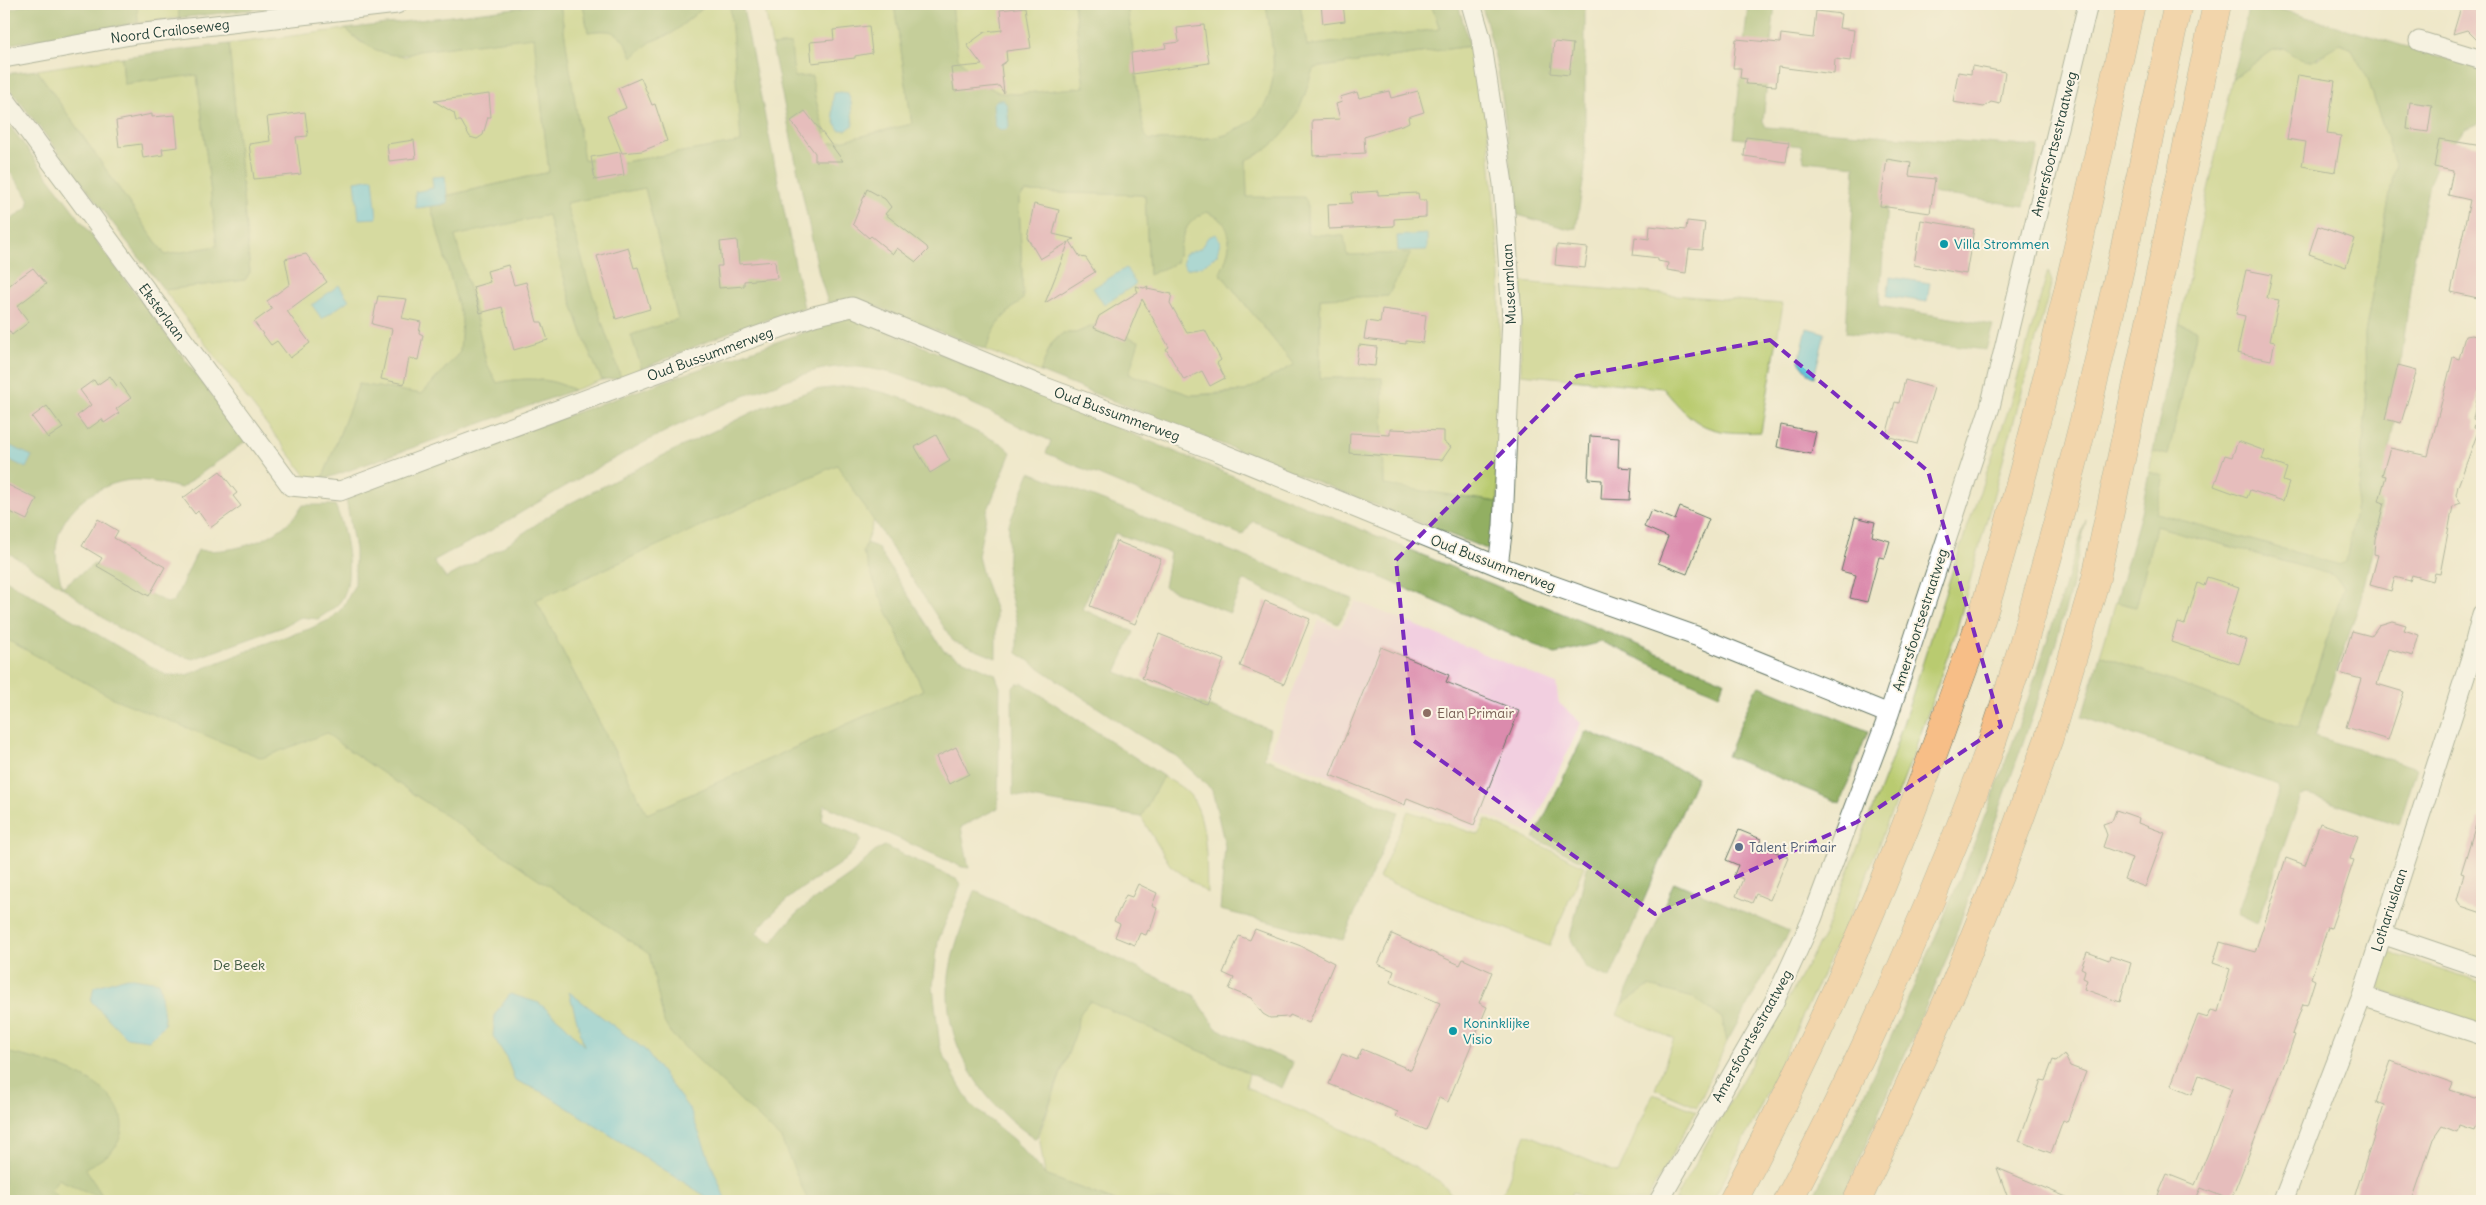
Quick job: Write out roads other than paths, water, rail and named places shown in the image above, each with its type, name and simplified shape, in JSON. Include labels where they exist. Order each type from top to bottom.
[{"type":"main road","points":[[1733,1201],[1785,1103],[1904,835],[1985,606],[2025,464],[2080,246],[2131,4]]},
{"type":"main road","points":[[1788,1201],[1829,1125],[1909,950],[1982,771],[2027,631],[2068,487],[2122,261],[2178,4]]},
{"type":"main road","points":[[1857,1201],[1953,988],[1992,894],[2049,738],[2096,578],[2217,4]]},
{"type":"street","name":"Noord Crailoseweg","points":[[4,58],[136,34],[397,4]]},
{"type":"street","name":"Museumlaan","points":[[1470,4],[1481,38],[1503,184],[1512,317],[1503,526],[1498,566]]},
{"type":"street","name":"Amersfoortsestraatweg","points":[[1659,1201],[1774,1002],[1812,919],[1889,714],[1990,406],[2088,4]]},
{"type":"street","points":[[2419,41],[2482,60]]},
{"type":"street","name":"Eksterlaan","points":[[4,98],[291,486],[340,491]]},
{"type":"street","name":"Oud Bussummerweg","points":[[340,491],[715,351],[814,316],[852,307],[1042,386],[1219,452],[1498,566],[1696,636],[1889,714]]},
{"type":"street","name":"Lothariuslaan","points":[[2283,1201],[2362,996],[2476,663],[2482,614]]},
{"type":"street","points":[[2382,934],[2482,968]]},
{"type":"street","points":[[2362,996],[2482,1035]]},
{"type":"water","points":[[834,93],[848,93],[851,102],[853,125],[847,130],[839,130],[833,112]]},
{"type":"water","points":[[997,100],[1003,100],[1007,105],[1009,126],[1005,130],[999,130],[995,125],[993,104]]},
{"type":"water","points":[[445,176],[448,204],[416,208],[415,192],[433,188],[432,177]]},
{"type":"water","points":[[373,178],[377,218],[359,219],[355,181]]},
{"type":"water","points":[[1216,234],[1220,242],[1217,255],[1202,266],[1186,269],[1183,263],[1184,254],[1200,249],[1208,237]]},
{"type":"water","points":[[1427,234],[1427,250],[1398,251],[1397,236]]},
{"type":"water","points":[[1126,268],[1136,284],[1104,305],[1093,288]]},
{"type":"water","points":[[1890,277],[1930,283],[1927,302],[1887,296]]},
{"type":"water","points":[[339,285],[349,300],[322,319],[312,305]]},
{"type":"water","points":[[1807,328],[1825,333],[1814,377],[1811,376],[1799,361]]},
{"type":"water","points":[[4,443],[32,456],[26,468],[4,457]]},
{"type":"water","points":[[127,977],[159,982],[165,1024],[149,1040],[126,1037],[91,1001],[94,987]]},
{"type":"water","points":[[569,992],[644,1049],[690,1110],[726,1201],[713,1201],[546,1094],[515,1080],[506,1057],[493,1036],[495,1014],[510,994],[539,1003],[565,1025],[584,1046]]},
{"type":"place","name":"Villa Strommen","points":[[1944,244]]},
{"type":"place","name":"Elan Primair","points":[[1427,713]]},
{"type":"place","name":"Talent Primair","points":[[1739,847]]},
{"type":"place","name":"Koninklijke Visio","points":[[1453,1031]]},
{"type":"park label","name":"De Beek","points":[[239,965]]}]
